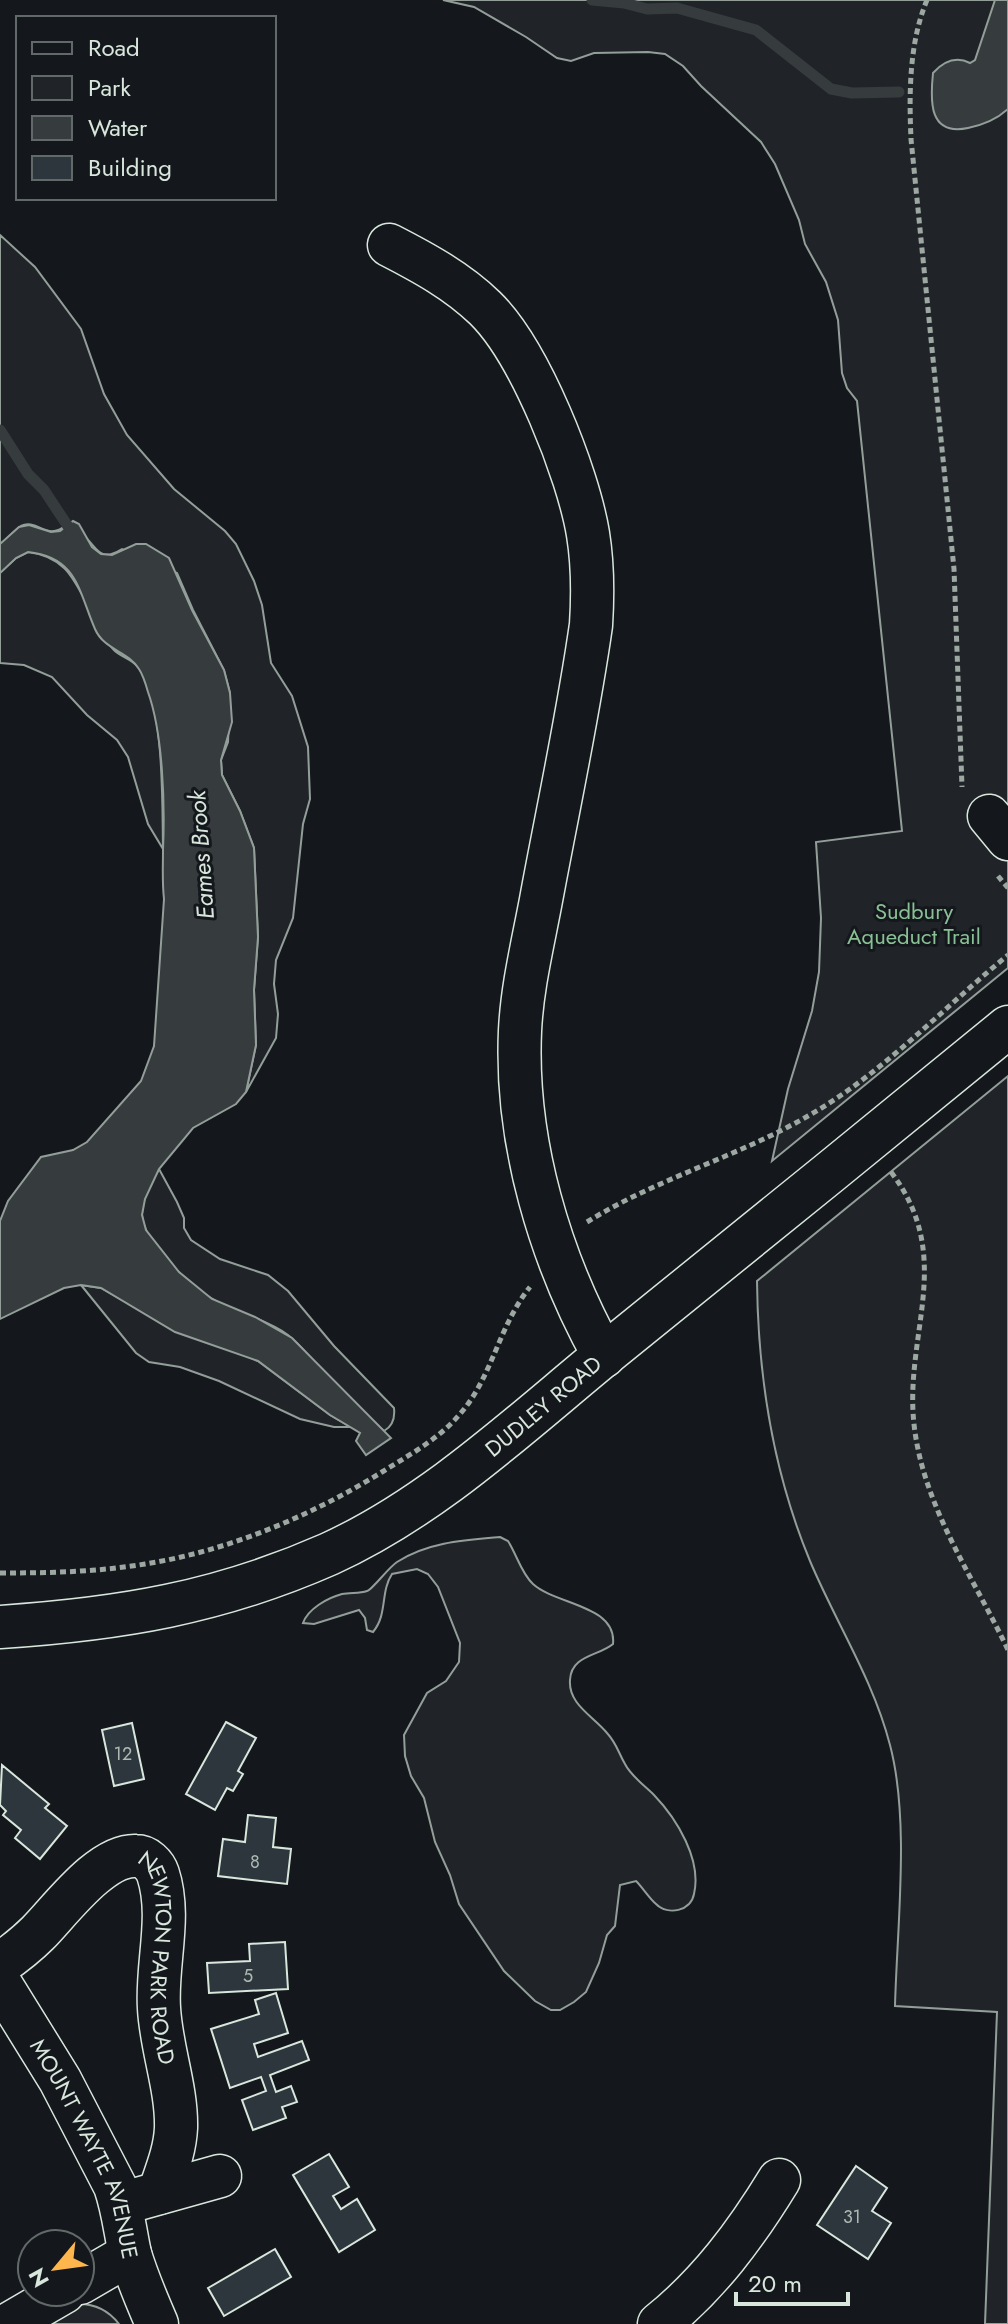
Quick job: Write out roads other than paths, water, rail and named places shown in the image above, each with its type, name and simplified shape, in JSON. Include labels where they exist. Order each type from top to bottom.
[{"type":"street","points":[[389,245],[433,267],[488,310],[501,326],[546,407],[587,530],[593,579],[589,638],[521,1010],[520,1065],[526,1124],[544,1210],[576,1300],[604,1356]]},
{"type":"street","name":"DUDLEY ROAD","points":[[0,1627],[88,1620],[181,1605],[247,1586],[330,1553],[369,1533],[446,1482],[520,1426],[1008,1027]]},
{"type":"street","name":"NEWTON PARK ROAD","points":[[0,1964],[28,1942],[102,1870],[134,1855],[145,1858],[154,1866],[162,1890],[164,1916],[159,2011],[176,2128],[172,2156],[140,2198]]},
{"type":"street","name":"MOUNT WAYTE AVENUE","points":[[0,1983],[88,2130],[140,2198],[130,2254],[157,2324]]},
{"type":"street","points":[[140,2198],[220,2176]]},
{"type":"street","points":[[659,2324],[679,2308],[748,2230],[779,2180]]},
{"type":"street","points":[[96,2274],[130,2254]]},
{"type":"street","points":[[9,2324],[36,2308]]},
{"type":"water","points":[[995,0],[1008,0],[1008,109],[979,125],[955,129],[946,127],[939,122],[932,105],[933,73],[950,61],[970,63],[975,60]]},
{"type":"water","points":[[73,521],[79,524],[92,547],[101,554],[112,555],[136,544],[146,544],[169,558],[224,670],[230,693],[232,722],[221,760],[222,775],[254,848],[258,937],[254,990],[256,1045],[246,1092],[236,1104],[193,1128],[159,1169],[145,1199],[142,1215],[146,1230],[179,1272],[212,1299],[255,1317],[292,1338],[391,1438],[366,1455],[356,1441],[360,1433],[330,1415],[258,1361],[175,1332],[101,1288],[81,1285],[64,1288],[0,1319],[0,1221],[8,1201],[41,1157],[73,1150],[87,1142],[141,1081],[154,1046],[164,899],[164,812],[160,748],[145,683],[134,663],[99,636],[74,579],[57,561],[28,552],[0,573],[0,544],[19,527],[29,525],[51,532],[60,531]]},
{"type":"waterway","points":[[592,0],[647,9],[677,8],[756,30],[831,89],[852,93],[899,92]]},
{"type":"waterway","name":"Eames Brook","points":[[0,430],[75,537]]},
{"type":"park label","name":"Sudbury Aqueduct Trail","points":[[914,924]]}]
